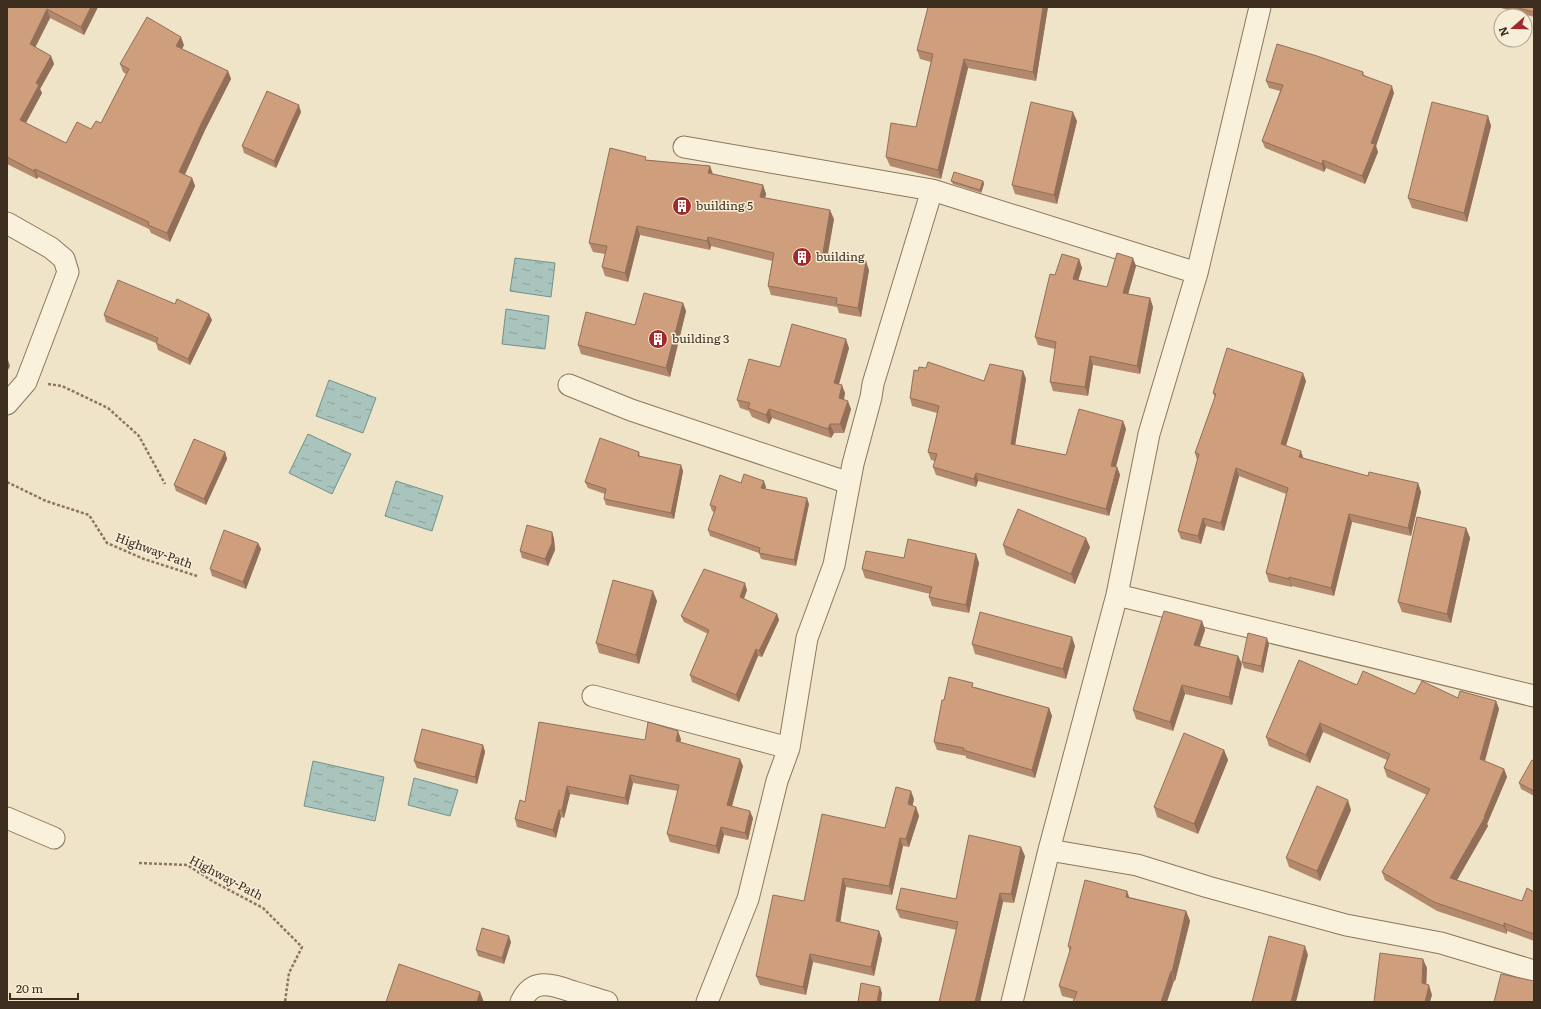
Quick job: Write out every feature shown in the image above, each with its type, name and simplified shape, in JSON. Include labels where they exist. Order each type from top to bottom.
[{"type":"street","points":[[1012,1002],[1049,850],[1117,595],[1150,434],[1197,273],[1260,7]]},
{"type":"street","points":[[684,147],[932,190],[1197,273]]},
{"type":"street","points":[[707,1002],[748,898],[777,781],[789,748],[807,638],[834,565],[853,464],[871,398],[873,384],[932,190]]},
{"type":"street","points":[[7,223],[51,248],[64,259],[68,272],[26,382],[7,404]]},
{"type":"street","points":[[569,385],[631,410],[849,483]]},
{"type":"street","points":[[1117,595],[1534,696]]},
{"type":"street","points":[[593,696],[789,748]]},
{"type":"street","points":[[7,818],[54,838]]},
{"type":"street","points":[[1049,850],[1137,865],[1208,887],[1346,925],[1441,943],[1534,970]]},
{"type":"street","points":[[521,1002],[525,994],[536,986],[550,984],[607,1002]]},
{"type":"path","points":[[26,382],[62,386],[108,408],[139,436],[165,484]]},
{"type":"path","name":"Highway-Path","points":[[7,482],[46,501],[89,515],[107,543],[144,559],[196,576]]},
{"type":"path","name":"Highway-Path","points":[[138,863],[187,865],[214,882],[262,908],[302,946],[289,973],[285,1002]]},
{"type":"water","points":[[515,258],[555,263],[551,297],[510,291]]},
{"type":"water","points":[[506,309],[549,316],[545,349],[502,344]]},
{"type":"water","points":[[329,380],[376,398],[363,433],[316,416]]},
{"type":"water","points":[[308,434],[351,454],[332,494],[289,473]]},
{"type":"water","points":[[396,481],[443,496],[432,531],[385,516]]},
{"type":"water","points":[[313,761],[384,777],[375,821],[304,806]]},
{"type":"water","points":[[414,778],[458,790],[450,816],[408,805]]},
{"type":"building","points":[[7,7],[91,7],[81,27],[47,9],[30,44],[51,56],[36,83],[39,85],[20,120],[66,143],[77,122],[91,129],[96,121],[101,123],[129,69],[120,64],[147,17],[181,37],[176,46],[228,71],[179,172],[192,178],[167,233],[148,225],[149,222],[35,169],[34,171],[7,157]]},
{"type":"building","points":[[928,7],[1043,7],[1033,72],[964,59],[938,170],[886,157],[891,123],[916,127],[933,54],[917,50]]},
{"type":"building","points":[[1515,7],[1534,7],[1534,12],[1533,8]]},
{"type":"building","points":[[1277,44],[1363,72],[1362,75],[1392,86],[1371,143],[1375,144],[1362,176],[1323,160],[1322,164],[1262,141],[1283,85],[1266,81]]},
{"type":"building","points":[[267,91],[299,105],[274,161],[242,146]]},
{"type":"building","points":[[1031,102],[1073,112],[1054,195],[1012,185]]},
{"type":"building","points":[[1432,102],[1488,116],[1464,213],[1408,198]]},
{"type":"building","points":[[610,148],[646,157],[645,160],[710,166],[708,173],[763,185],[760,197],[830,210],[823,253],[866,261],[858,308],[836,304],[837,298],[768,286],[774,253],[708,237],[707,241],[637,226],[625,273],[602,267],[607,246],[589,243]]},
{"type":"building","points":[[954,172],[983,181],[980,190],[951,181]]},
{"type":"building","points":[[1117,253],[1133,258],[1123,293],[1150,298],[1137,366],[1090,356],[1085,387],[1050,382],[1056,342],[1035,337],[1050,274],[1055,275],[1062,254],[1079,259],[1073,279],[1107,287]]},
{"type":"building","points":[[118,280],[175,304],[177,299],[209,314],[188,359],[156,343],[158,338],[104,315]]},
{"type":"building","points":[[644,293],[683,303],[666,368],[578,345],[586,312],[635,325]]},
{"type":"building","points":[[792,324],[846,339],[834,383],[842,385],[839,398],[848,401],[840,424],[830,424],[828,429],[769,409],[766,415],[748,408],[750,403],[737,400],[749,359],[780,367]]},
{"type":"building","points":[[1227,348],[1303,373],[1281,444],[1301,451],[1299,457],[1368,476],[1369,472],[1418,483],[1408,528],[1349,514],[1331,588],[1289,577],[1289,579],[1266,573],[1288,488],[1236,468],[1221,523],[1203,518],[1198,536],[1178,531],[1199,454],[1195,453],[1216,394],[1213,393]]},
{"type":"building","points":[[928,362],[984,381],[990,364],[1023,371],[1011,444],[1066,455],[1079,409],[1123,421],[1111,466],[1117,467],[1106,509],[976,473],[974,479],[933,467],[937,454],[928,452],[939,406],[910,398],[914,370],[918,371],[919,367],[926,368]]},
{"type":"building","points":[[600,438],[639,452],[638,456],[681,465],[671,513],[604,499],[606,489],[585,482]]},
{"type":"building","points":[[194,439],[225,452],[204,499],[174,485]]},
{"type":"building","points":[[744,474],[764,481],[761,488],[807,498],[794,560],[759,553],[760,548],[708,530],[716,507],[710,505],[720,475],[741,483]]},
{"type":"building","points":[[1018,509],[1086,538],[1071,574],[1003,545]]},
{"type":"building","points":[[1417,517],[1466,528],[1447,614],[1398,602]]},
{"type":"building","points":[[527,525],[552,532],[552,543],[545,559],[520,551]]},
{"type":"building","points":[[224,530],[258,543],[243,582],[210,569]]},
{"type":"building","points":[[908,539],[976,554],[966,605],[929,597],[932,587],[862,569],[866,551],[904,558]]},
{"type":"building","points":[[704,569],[745,583],[740,597],[777,614],[759,651],[756,649],[736,695],[690,675],[709,630],[681,616]]},
{"type":"building","points":[[613,580],[653,591],[636,655],[596,643]]},
{"type":"building","points":[[1164,611],[1202,621],[1194,645],[1238,656],[1229,697],[1182,685],[1170,722],[1133,710]]},
{"type":"building","points":[[980,612],[1072,637],[1063,669],[972,644]]},
{"type":"building","points":[[1248,633],[1267,638],[1261,666],[1242,662]]},
{"type":"building","points":[[1299,660],[1357,685],[1363,671],[1415,694],[1422,681],[1458,698],[1460,691],[1496,701],[1480,759],[1504,769],[1485,817],[1450,878],[1522,901],[1527,888],[1534,892],[1534,934],[1504,923],[1504,926],[1434,902],[1382,872],[1430,789],[1384,768],[1390,754],[1320,723],[1306,755],[1266,737]]},
{"type":"building","points":[[949,677],[973,683],[972,687],[1049,708],[1032,770],[963,750],[964,748],[934,742],[942,700],[944,700]]},
{"type":"building","points":[[539,722],[645,740],[648,722],[678,731],[676,741],[740,759],[727,805],[750,811],[745,833],[721,827],[716,846],[667,834],[679,785],[630,775],[625,798],[567,786],[562,810],[559,810],[553,830],[515,819],[520,800],[525,802]]},
{"type":"building","points":[[422,729],[483,745],[475,777],[414,761]]},
{"type":"building","points":[[1184,733],[1224,750],[1194,824],[1154,807]]},
{"type":"building","points":[[1532,760],[1534,761],[1534,791],[1519,783]]},
{"type":"building","points":[[1317,786],[1348,800],[1317,871],[1286,858]]},
{"type":"building","points":[[896,787],[911,791],[908,804],[916,807],[906,839],[900,838],[889,886],[843,878],[836,921],[879,931],[871,967],[810,954],[803,987],[756,976],[773,895],[804,901],[822,814],[885,828]]},
{"type":"building","points":[[969,835],[1021,847],[1011,894],[1000,893],[975,1002],[939,1002],[958,922],[896,909],[901,888],[956,899]]},
{"type":"building","points":[[1085,880],[1127,891],[1126,897],[1186,911],[1172,972],[1171,971],[1161,1002],[1073,1002],[1077,992],[1059,986],[1071,947],[1068,946]]},
{"type":"building","points":[[482,928],[509,936],[502,958],[476,950]]},
{"type":"building","points":[[1269,936],[1305,946],[1291,1002],[1252,1002]]},
{"type":"building","points":[[1380,953],[1423,959],[1422,983],[1429,985],[1425,1002],[1374,1002]]},
{"type":"building","points":[[399,964],[480,992],[477,1002],[386,1002]]},
{"type":"building","points":[[1501,974],[1534,981],[1534,1002],[1494,1002]]},
{"type":"building","points":[[861,983],[880,987],[877,1002],[858,1002]]},
{"type":"place","name":"building 5","points":[[682,206]]},
{"type":"place","name":"building","points":[[802,257]]},
{"type":"place","name":"building 3","points":[[658,339]]}]
